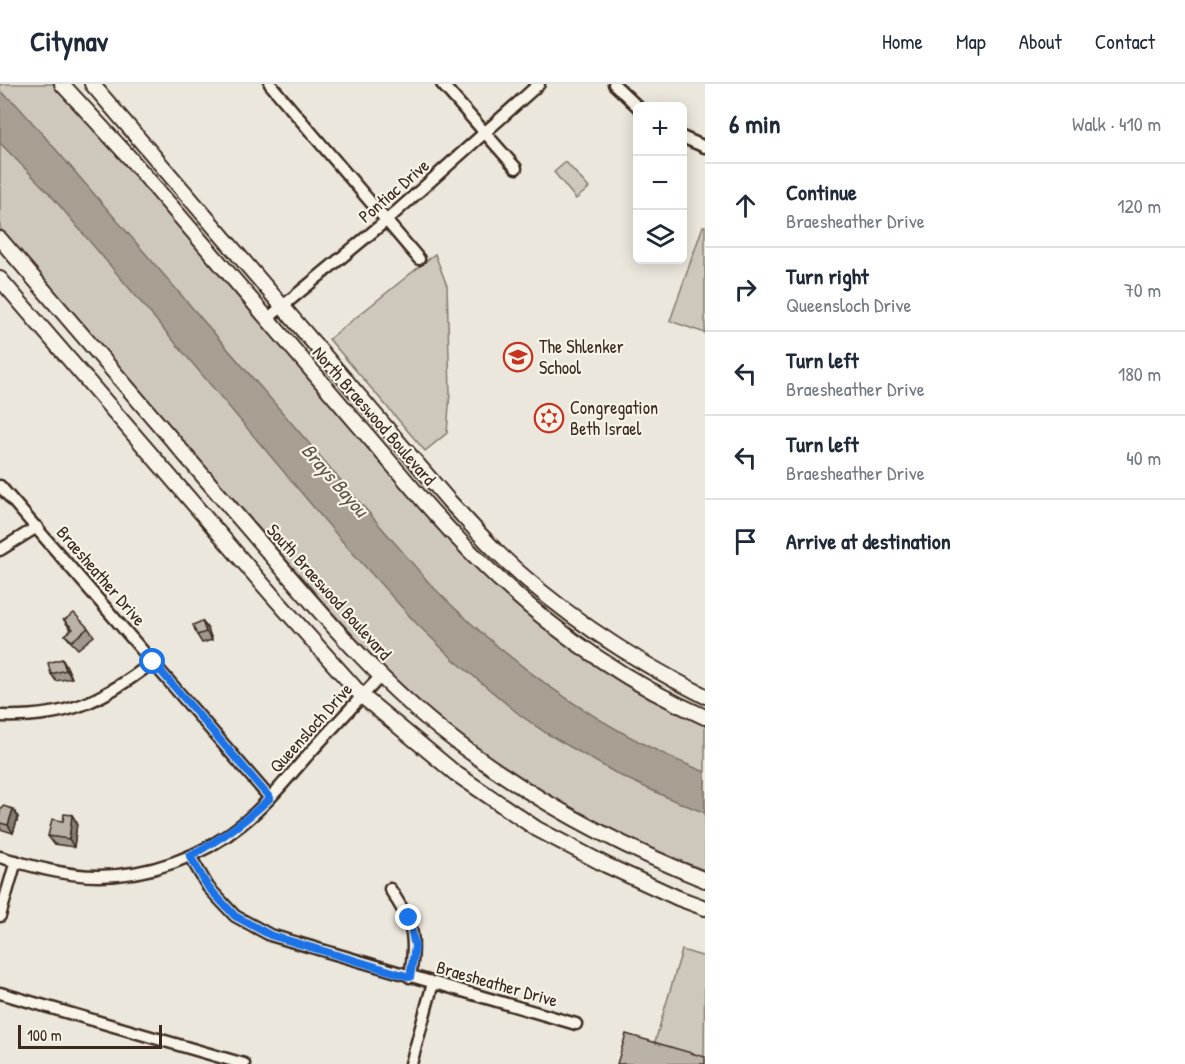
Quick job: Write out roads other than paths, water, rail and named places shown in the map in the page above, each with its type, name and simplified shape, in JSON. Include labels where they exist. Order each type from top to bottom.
[{"type":"main road","name":"North Braeswood Boulevard","points":[[62,84],[129,157],[459,542],[520,601],[604,662],[645,687],[705,717]]},
{"type":"main road","name":"North Braeswood Boulevard","points":[[92,84],[428,476],[496,551],[546,595],[617,648],[705,696]]},
{"type":"main road","points":[[129,157],[144,144]]},
{"type":"main road","name":"South Braeswood Boulevard","points":[[0,239],[365,661],[381,676],[440,729],[495,770],[579,822],[705,880]]},
{"type":"main road","points":[[0,279],[362,696],[455,773],[537,829],[606,865],[705,908]]},
{"type":"main road","points":[[41,327],[61,310]]},
{"type":"main road","points":[[413,489],[428,476]]},
{"type":"main road","points":[[198,509],[218,492]]},
{"type":"main road","points":[[606,865],[616,841]]},
{"type":"street","points":[[270,84],[419,259]]},
{"type":"street","points":[[442,84],[516,168]]},
{"type":"street","name":"Pontiac Drive","points":[[267,319],[387,220],[539,84]]},
{"type":"street","points":[[614,84],[633,102]]},
{"type":"street","points":[[687,139],[705,147]]},
{"type":"street","name":"Braesheather Drive","points":[[0,486],[270,798]]},
{"type":"street","points":[[0,550],[37,528]]},
{"type":"street","points":[[0,716],[45,715],[86,704],[123,685],[153,662]]},
{"type":"street","name":"Queensloch Drive","points":[[0,857],[63,873],[98,876],[132,874],[190,856],[222,839],[270,798],[381,676]]},
{"type":"street","name":"Braesheather Drive","points":[[190,856],[208,887],[235,916],[270,935],[576,1024]]},
{"type":"street","points":[[0,916],[16,861]]},
{"type":"street","name":"Braesheather Drive","points":[[390,888],[409,918],[415,947],[410,977]]},
{"type":"street","points":[[411,1064],[433,983]]},
{"type":"street","points":[[0,993],[244,1064]]},
{"type":"water","name":"Brays Bayou","points":[[0,91],[15,103],[39,130],[431,585],[492,642],[558,693],[629,736],[705,772],[705,813],[621,776],[546,733],[520,715],[453,659],[415,622],[342,541],[49,193],[0,143]]},
{"type":"place","name":"The Shlenker School","points":[[518,357]]},
{"type":"place","name":"Congregation Beth Israel","points":[[549,418]]}]
